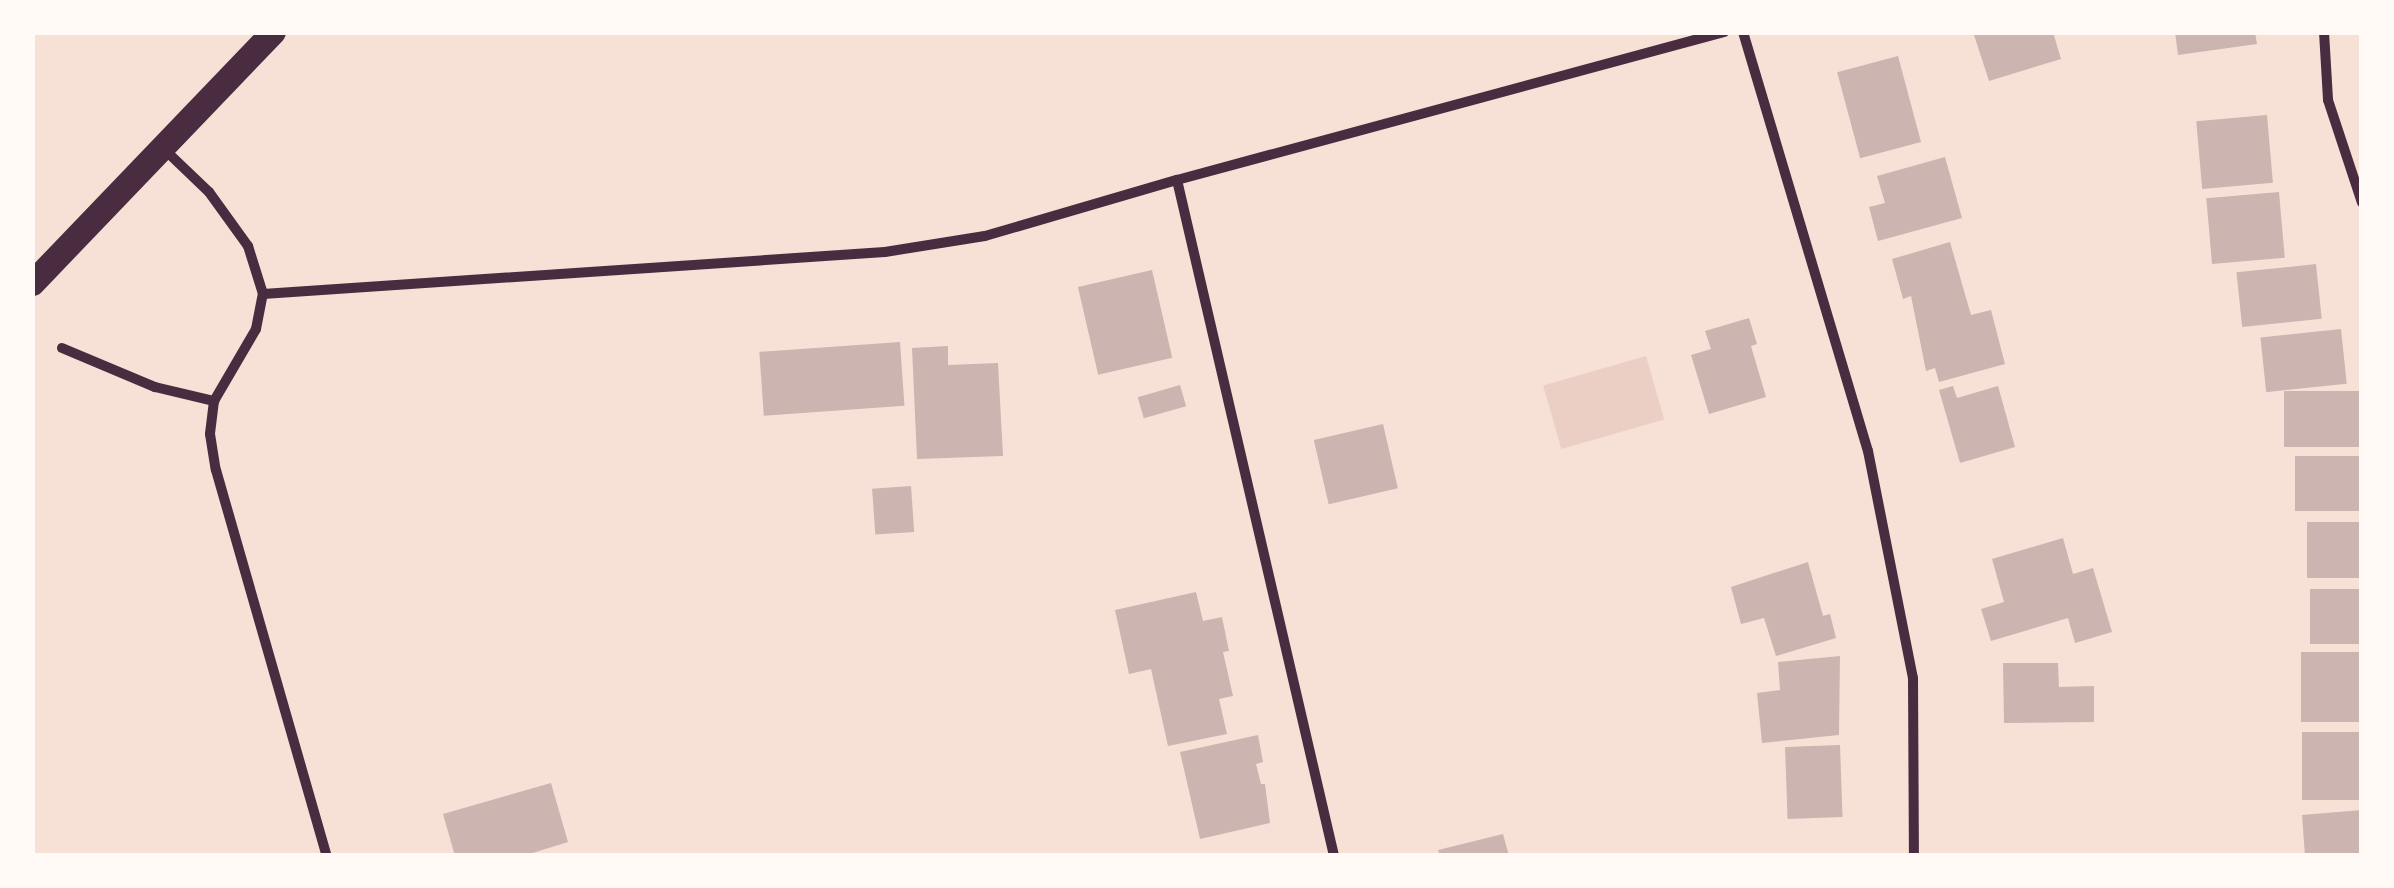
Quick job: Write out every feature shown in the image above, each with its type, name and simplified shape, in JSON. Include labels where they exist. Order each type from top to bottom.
[{"type":"main road","points":[[32,283],[273,32]]},
{"type":"street","points":[[263,294],[885,252],[985,236],[1724,32]]},
{"type":"street","points":[[1743,32],[1868,451],[1913,678],[1914,856]]},
{"type":"street","points":[[2324,32],[2328,100],[2362,202]]},
{"type":"street","points":[[163,148],[209,192],[248,246],[263,294],[256,329],[214,401],[210,434],[216,470],[327,856]]},
{"type":"street","points":[[1177,180],[1334,856]]},
{"type":"street","points":[[62,348],[155,387],[214,401]]},
{"type":"shaded area","points":[[1646,356],[1664,419],[1561,449],[1543,385]]},
{"type":"building","points":[[1973,32],[2053,32],[2061,59],[1989,81]]},
{"type":"building","points":[[2175,32],[2255,32],[2257,44],[2178,55]]},
{"type":"building","points":[[1898,56],[1921,142],[1860,158],[1837,72]]},
{"type":"building","points":[[2267,115],[2273,183],[2202,189],[2196,121]]},
{"type":"building","points":[[1945,157],[1962,218],[1878,241],[1869,207],[1885,203],[1877,176]]},
{"type":"building","points":[[2279,192],[2285,258],[2212,264],[2206,198]]},
{"type":"building","points":[[1950,242],[1971,315],[1991,310],[2005,364],[1939,382],[1935,368],[1926,371],[1911,296],[1903,299],[1892,259]]},
{"type":"building","points":[[2316,264],[2322,319],[2242,327],[2236,272]]},
{"type":"building","points":[[1152,270],[1172,358],[1098,375],[1078,287]]},
{"type":"building","points":[[1749,318],[1757,344],[1751,346],[1766,397],[1709,414],[1691,355],[1711,349],[1705,331]]},
{"type":"building","points":[[2341,329],[2347,384],[2266,392],[2260,337]]},
{"type":"building","points":[[900,342],[904,406],[764,416],[759,352]]},
{"type":"building","points":[[948,346],[948,365],[998,363],[1003,456],[917,459],[912,348]]},
{"type":"building","points":[[1180,385],[1186,406],[1144,418],[1138,397]]},
{"type":"building","points":[[1953,386],[1957,398],[1998,386],[2015,447],[1960,463],[1939,390]]},
{"type":"building","points":[[2284,391],[2362,391],[2362,447],[2284,447]]},
{"type":"building","points":[[1383,424],[1398,488],[1329,504],[1314,440]]},
{"type":"building","points":[[2295,456],[2362,456],[2362,511],[2295,511]]},
{"type":"building","points":[[911,486],[914,532],[875,535],[872,489]]},
{"type":"building","points":[[2307,522],[2362,522],[2362,578],[2307,578]]},
{"type":"building","points":[[2063,538],[2073,574],[2093,568],[2112,632],[2075,643],[2068,618],[1991,641],[1981,609],[2004,602],[1992,559]]},
{"type":"building","points":[[1808,562],[1823,616],[1830,614],[1836,638],[1776,656],[1764,618],[1741,624],[1731,587]]},
{"type":"building","points":[[2310,589],[2362,589],[2362,644],[2310,644]]},
{"type":"building","points":[[1196,592],[1203,621],[1222,617],[1229,651],[1223,652],[1233,696],[1219,699],[1227,734],[1168,746],[1151,669],[1129,674],[1115,610]]},
{"type":"building","points":[[2301,652],[2362,652],[2362,722],[2301,722]]},
{"type":"building","points":[[1840,656],[1839,735],[1762,743],[1757,693],[1780,690],[1778,662]]},
{"type":"building","points":[[2003,663],[2058,663],[2059,687],[2094,686],[2094,722],[2004,723]]},
{"type":"building","points":[[2302,732],[2362,732],[2362,800],[2302,800]]},
{"type":"building","points":[[1258,735],[1263,762],[1256,764],[1261,784],[1265,784],[1270,823],[1200,839],[1180,752]]},
{"type":"building","points":[[1840,745],[1843,817],[1788,819],[1785,747]]},
{"type":"building","points":[[551,783],[568,842],[523,856],[455,856],[443,814]]},
{"type":"building","points":[[2362,810],[2362,856],[2305,856],[2302,815]]},
{"type":"building","points":[[1503,834],[1509,856],[1440,856],[1438,850]]}]
